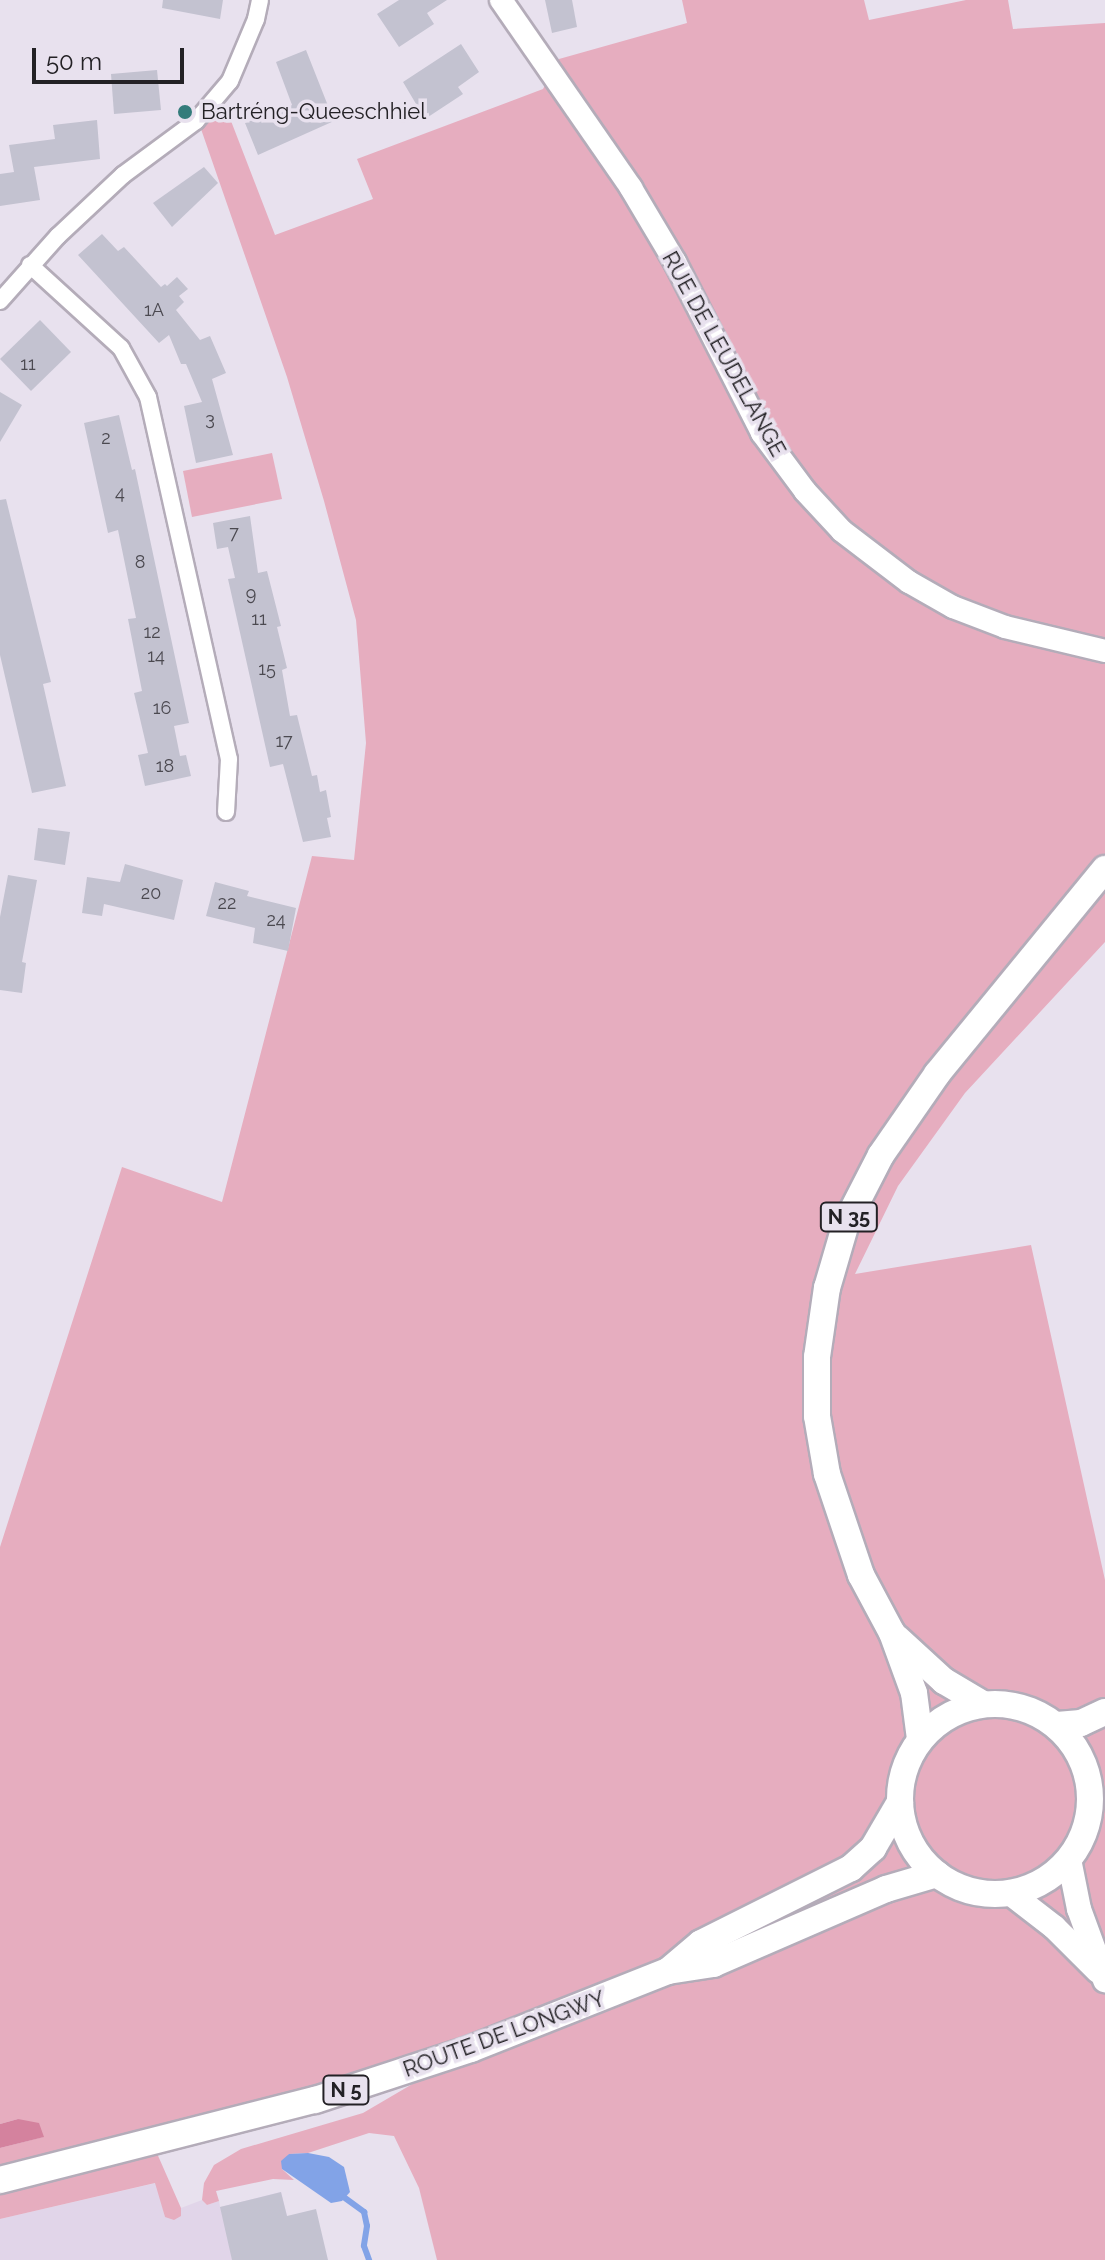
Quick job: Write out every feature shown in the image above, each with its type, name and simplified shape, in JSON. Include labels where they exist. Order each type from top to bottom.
[{"type":"main road","name":"N 35","points":[[920,1739],[914,1693],[892,1633],[861,1575],[827,1474],[817,1416],[817,1357],[827,1288],[846,1223],[881,1155],[937,1074],[1105,869]]},
{"type":"main road","name":"N 35","points":[[892,1633],[944,1681],[983,1704]]},
{"type":"main road","name":"N 5","points":[[983,1704],[1009,1704],[1034,1712],[1057,1725],[1073,1743],[1084,1764],[1090,1787],[1090,1813],[1083,1837],[1069,1859],[1053,1875],[1033,1886],[1010,1893],[985,1893],[960,1887],[937,1874],[910,1843],[900,1802],[901,1780],[920,1739],[948,1716],[983,1704]]},
{"type":"main road","points":[[1057,1725],[1081,1723],[1105,1712]]},
{"type":"main road","name":"N 5","points":[[1090,1787],[1105,1761]]},
{"type":"main road","name":"ROUTE DE LONGWY","points":[[668,1971],[701,1943],[851,1868],[873,1848],[900,1802]]},
{"type":"main road","points":[[1069,1859],[1079,1909],[1104,1978]]},
{"type":"main road","name":"ROUTE DE LONGWY","points":[[7,2179],[315,2100],[471,2049],[668,1971],[713,1964],[886,1889],[937,1874]]},
{"type":"main road","points":[[1010,1893],[1054,1927],[1104,1978]]},
{"type":"street","points":[[0,301],[30,265],[123,175],[196,121],[230,81],[256,19],[260,0]]},
{"type":"street","name":"RUE DE LEUDELANGE","points":[[501,0],[631,188],[675,262],[762,433],[805,491],[842,531],[909,582],[953,607],[1005,627],[1105,651]]},
{"type":"street","points":[[30,265],[121,348],[148,397],[229,759],[226,812]]},
{"type":"street","name":"RUE DE LEUDELANGE","points":[[1065,643],[1105,645]]},
{"type":"shaded area","points":[[682,0],[864,0],[869,20],[966,0],[1008,0],[1013,29],[1105,23],[1105,942],[965,1093],[898,1186],[855,1274],[1031,1245],[1105,1580],[1105,2260],[437,2260],[419,2188],[394,2136],[369,2133],[308,2153],[289,2154],[282,2169],[294,2180],[273,2179],[216,2191],[219,2201],[207,2205],[202,2200],[204,2183],[214,2165],[241,2149],[363,2113],[467,2052],[152,2142],[181,2208],[181,2216],[174,2220],[165,2217],[155,2183],[0,2219],[0,2148],[43,2137],[18,2119],[0,2124],[0,1547],[122,1167],[222,1202],[312,856],[354,860],[366,743],[356,620],[287,377],[201,129],[226,108],[275,235],[373,199],[357,159],[543,89],[559,59],[687,23]]},
{"type":"shaded area","points":[[272,453],[282,499],[192,517],[183,471]]},
{"type":"shaded area","points":[[18,2119],[39,2123],[44,2137],[0,2148],[0,2124]]},
{"type":"shaded area","points":[[156,2183],[165,2217],[181,2216],[181,2208],[202,2200],[207,2205],[219,2201],[220,2207],[281,2192],[287,2216],[328,2260],[0,2260],[0,2219]]},
{"type":"water","points":[[308,2153],[329,2157],[344,2167],[350,2192],[342,2201],[331,2203],[282,2169],[281,2161],[289,2154]]},
{"type":"building","points":[[163,0],[223,0],[220,19],[162,8]]},
{"type":"building","points":[[399,0],[447,0],[427,13],[434,24],[399,47],[377,14]]},
{"type":"building","points":[[545,0],[572,0],[577,27],[552,33]]},
{"type":"building","points":[[461,44],[479,72],[458,87],[463,94],[425,119],[403,82]]},
{"type":"building","points":[[306,50],[334,121],[258,155],[245,123],[292,105],[276,62]]},
{"type":"building","points":[[157,70],[161,110],[114,114],[111,74]]},
{"type":"building","points":[[97,120],[100,159],[34,167],[40,200],[0,206],[0,174],[14,172],[9,145],[55,139],[53,125]]},
{"type":"building","points":[[204,167],[218,183],[172,227],[153,203]]},
{"type":"building","points":[[102,234],[118,251],[124,247],[161,287],[177,277],[188,289],[179,296],[184,302],[176,310],[200,340],[210,336],[226,373],[212,379],[233,455],[196,463],[184,406],[202,402],[186,364],[181,364],[169,335],[159,343],[78,255]]},
{"type":"building","points":[[40,320],[71,352],[31,391],[0,359]]},
{"type":"building","points":[[0,392],[22,405],[0,442]]},
{"type":"building","points":[[119,415],[132,470],[135,469],[189,723],[174,726],[180,756],[186,755],[191,776],[145,786],[138,755],[148,753],[134,693],[142,691],[128,619],[136,618],[118,530],[108,533],[84,423]]},
{"type":"building","points":[[6,499],[51,682],[43,684],[66,786],[32,793],[0,655],[0,500]]},
{"type":"building","points":[[250,516],[258,573],[267,571],[281,626],[277,627],[287,668],[282,670],[290,716],[297,715],[312,776],[317,775],[320,792],[326,790],[331,837],[303,842],[283,764],[270,767],[228,579],[235,578],[228,547],[217,549],[213,523]]},
{"type":"building","points":[[38,828],[70,832],[65,865],[34,860]]},
{"type":"building","points":[[125,864],[183,880],[174,920],[104,904],[102,916],[82,913],[87,877],[120,882]]},
{"type":"building","points":[[8,875],[37,880],[22,962],[26,963],[22,993],[0,990],[0,917]]},
{"type":"building","points":[[215,882],[249,891],[247,896],[296,908],[288,951],[253,943],[255,928],[206,916]]},
{"type":"building","points":[[281,2192],[287,2216],[316,2209],[328,2260],[232,2260],[220,2207]]},
{"type":"waterway","points":[[345,2198],[364,2212],[367,2226],[364,2246],[369,2260]]},
{"type":"place","name":"Bartréng-Queeschhiel","points":[[185,112]]}]
